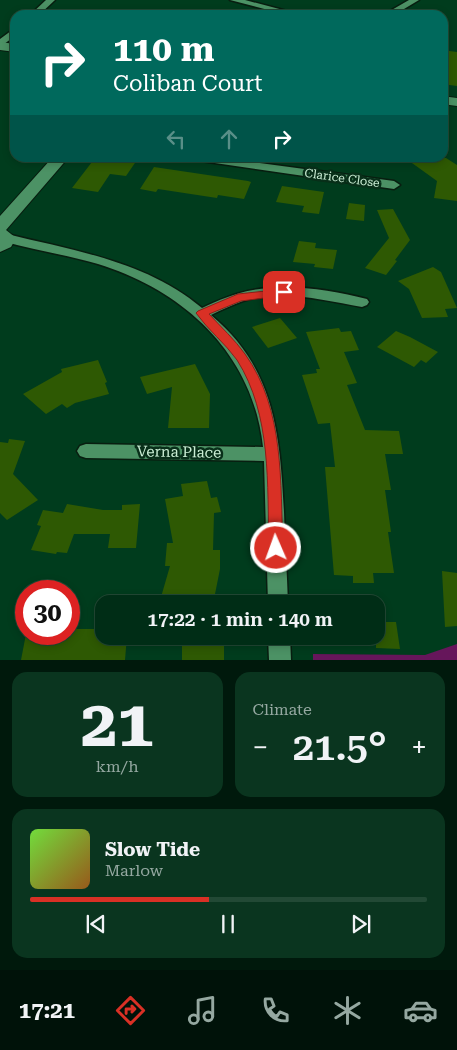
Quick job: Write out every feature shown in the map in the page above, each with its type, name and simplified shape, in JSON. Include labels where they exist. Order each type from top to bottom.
[{"type":"street","points":[[40,10],[51,0]]},
{"type":"street","points":[[234,0],[277,10]]},
{"type":"street","points":[[396,10],[415,0]]},
{"type":"street","points":[[57,162],[14,213],[2,238],[85,257],[143,276],[173,292],[202,313],[240,357],[256,384],[266,415],[272,454],[278,595]]},
{"type":"street","name":"Clarice Close","points":[[230,162],[394,185]]},
{"type":"street","points":[[202,313],[238,298],[260,294],[309,294],[362,302]]},
{"type":"street","name":"Verna Place","points":[[86,451],[272,454]]},
{"type":"street","points":[[280,645],[280,660]]},
{"type":"shaded area","points":[[457,644],[457,660],[313,660],[313,654],[425,655]]},
{"type":"building","points":[[448,51],[457,52],[457,86],[448,85]]},
{"type":"building","points":[[448,159],[457,165],[457,201],[434,198],[437,181],[411,162],[448,162]]},
{"type":"building","points":[[92,162],[136,162],[126,176],[110,174],[98,192],[72,188]]},
{"type":"building","points":[[154,167],[251,182],[244,199],[218,195],[217,198],[158,189],[156,192],[140,189]]},
{"type":"building","points":[[282,186],[324,192],[319,214],[302,212],[304,206],[276,202]]},
{"type":"building","points":[[349,203],[365,205],[364,221],[346,219]]},
{"type":"building","points":[[393,209],[410,240],[386,275],[365,268],[389,238],[377,210]]},
{"type":"building","points":[[299,241],[316,243],[315,248],[337,250],[333,269],[314,267],[315,264],[293,262]]},
{"type":"building","points":[[433,267],[441,272],[457,308],[445,309],[448,317],[422,318],[409,289],[398,281]]},
{"type":"building","points":[[280,318],[297,338],[268,348],[252,327]]},
{"type":"building","points":[[339,328],[341,332],[351,331],[359,350],[344,352],[357,383],[347,385],[365,430],[399,431],[403,454],[385,454],[391,490],[385,490],[391,532],[388,532],[394,573],[373,573],[374,583],[353,583],[353,576],[334,575],[325,467],[335,467],[330,423],[318,424],[302,375],[317,373],[316,369],[320,369],[306,332]]},
{"type":"building","points":[[396,331],[438,352],[426,363],[421,360],[414,367],[377,347]]},
{"type":"building","points":[[98,360],[107,382],[105,383],[109,394],[75,403],[67,408],[62,404],[46,414],[23,394],[62,372],[61,369]]},
{"type":"building","points":[[195,364],[210,394],[209,428],[168,428],[172,387],[147,394],[140,377]]},
{"type":"building","points":[[9,439],[25,441],[13,474],[38,500],[7,520],[0,513],[0,442],[8,443]]},
{"type":"building","points":[[207,481],[211,498],[217,497],[221,512],[214,513],[213,550],[220,550],[220,569],[215,595],[162,595],[170,566],[165,566],[167,543],[173,543],[165,499],[183,496],[181,484]]},
{"type":"building","points":[[67,504],[103,510],[122,510],[122,505],[140,504],[136,548],[108,548],[110,534],[74,534],[67,553],[57,552],[56,554],[31,550],[41,526],[37,525],[43,510],[63,513]]},
{"type":"building","points":[[442,571],[457,573],[457,626],[445,627]]},
{"type":"building","points":[[385,622],[396,622],[400,649],[376,648],[376,645],[385,645]]},
{"type":"building","points":[[80,629],[95,629],[95,645],[126,645],[125,660],[21,660],[24,645],[80,645]]},
{"type":"building","points":[[182,645],[224,645],[224,660],[182,660]]},
{"type":"route","points":[[276,548],[272,454],[266,415],[256,384],[240,357],[202,313],[238,298],[284,292]]}]
